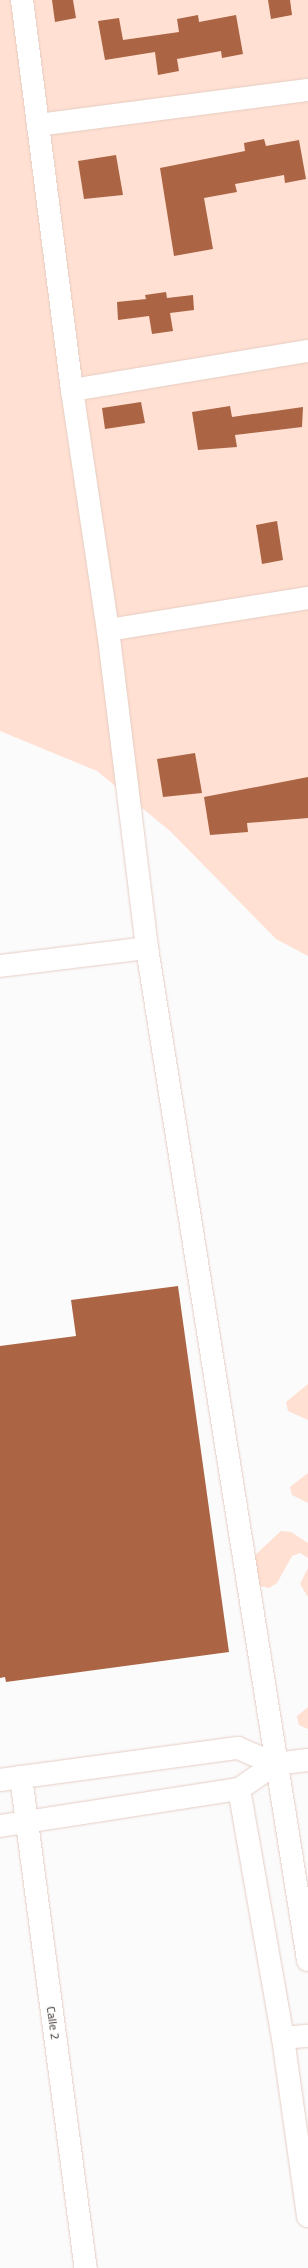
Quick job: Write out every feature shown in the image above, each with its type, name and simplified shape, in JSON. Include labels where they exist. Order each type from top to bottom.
[{"type":"street","points":[[22,0],[72,390],[108,630],[147,948],[275,1764],[308,1960]]},
{"type":"street","points":[[38,125],[308,90]]},
{"type":"street","points":[[72,390],[308,351]]},
{"type":"street","points":[[108,630],[308,598]]},
{"type":"street","points":[[0,966],[147,948]]},
{"type":"street","points":[[10,1779],[238,1748],[275,1764]]},
{"type":"street","points":[[0,1826],[239,1789],[275,1764],[308,1760]]},
{"type":"street","name":"Calle 2","points":[[10,1779],[26,1822],[86,2268]]},
{"type":"street","points":[[239,1789],[283,2038],[308,2216]]},
{"type":"street","points":[[283,2038],[308,2036]]},
{"type":"shaded area","points":[[0,0],[308,0],[308,956],[276,939],[170,831],[97,771],[0,731]]},
{"type":"shaded area","points":[[308,1384],[308,1420],[288,1411],[286,1402]]},
{"type":"shaded area","points":[[308,1473],[308,1503],[292,1495],[290,1487]]},
{"type":"shaded area","points":[[281,1531],[291,1532],[308,1543],[308,1558],[300,1553],[292,1556],[277,1583],[269,1588],[259,1586],[240,1569]]},
{"type":"shaded area","points":[[308,1568],[308,1597],[300,1584]]},
{"type":"shaded area","points":[[308,1707],[308,1729],[299,1725],[297,1716]]},
{"type":"building","points":[[52,0],[73,0],[76,18],[55,22]]},
{"type":"building","points":[[268,0],[290,0],[292,15],[271,19]]},
{"type":"building","points":[[198,15],[199,22],[236,15],[243,54],[222,58],[221,51],[177,59],[179,71],[158,75],[155,52],[105,60],[98,21],[119,18],[123,40],[179,32],[177,19]]},
{"type":"building","points":[[264,139],[266,146],[299,140],[306,179],[285,183],[284,175],[235,184],[237,192],[204,198],[213,249],[174,256],[160,168],[245,151],[244,143]]},
{"type":"building","points":[[116,155],[123,195],[84,199],[78,161]]},
{"type":"building","points":[[166,292],[167,298],[193,295],[194,310],[170,313],[173,331],[152,334],[149,316],[118,320],[117,302],[146,299],[145,295]]},
{"type":"building","points":[[141,402],[145,423],[105,429],[102,408]]},
{"type":"building","points":[[230,406],[232,417],[303,407],[302,427],[235,435],[237,447],[198,450],[192,412]]},
{"type":"building","points":[[277,521],[283,560],[262,564],[256,525]]},
{"type":"building","points":[[195,753],[202,793],[163,797],[157,759]]},
{"type":"building","points":[[308,777],[308,818],[247,823],[248,832],[210,835],[204,797]]},
{"type":"building","points":[[178,1286],[229,1652],[6,1682],[5,1677],[0,1678],[0,1346],[76,1336],[71,1300]]}]
